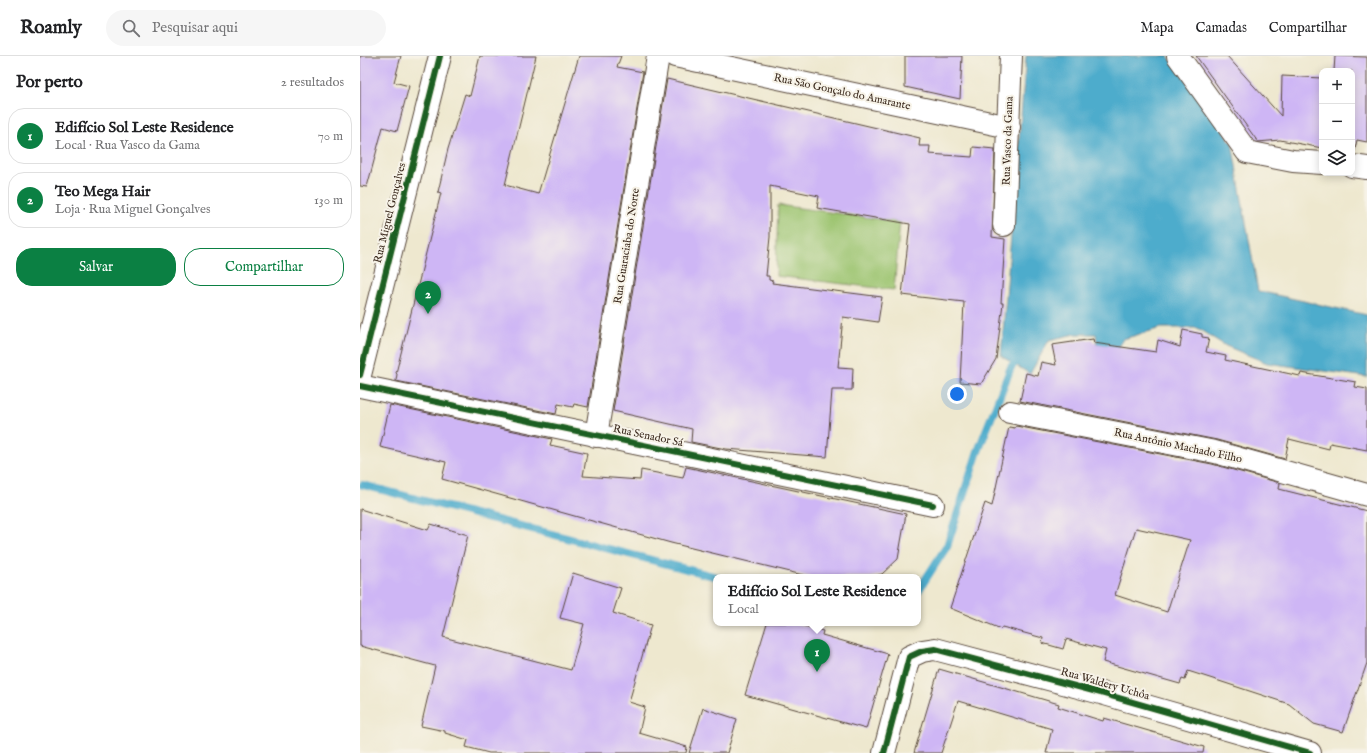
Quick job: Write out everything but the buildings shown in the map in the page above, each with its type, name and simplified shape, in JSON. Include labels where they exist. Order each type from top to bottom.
[{"type":"street","name":"Rua Miguel Gonçalves","points":[[360,375],[440,56]]},
{"type":"street","name":"Rua Guaraciaba do Norte","points":[[596,436],[658,56]]},
{"type":"street","name":"Rua São Gonçalo do Amarante","points":[[675,56],[1008,127]]},
{"type":"street","name":"Rua Vasco da Gama","points":[[1004,225],[1011,56]]},
{"type":"street","points":[[1178,56],[1247,152],[1293,161],[1319,164]]},
{"type":"street","points":[[1355,166],[1367,168]]},
{"type":"street","name":"Rua Senador Sá","points":[[360,386],[933,505]]},
{"type":"street","name":"Rua Antônio Machado Filho","points":[[1010,412],[1215,452],[1367,495]]},
{"type":"street","name":"Rua Waldery Uchôa","points":[[884,753],[909,657],[922,650],[936,649],[1101,693],[1310,753]]},
{"type":"green space","points":[[778,205],[900,222],[894,290],[776,276]]},
{"type":"water","points":[[1026,56],[1168,56],[1232,143],[1258,291],[1367,315],[1367,377],[1267,363],[1226,346],[1197,328],[1161,328],[1123,339],[1111,357],[1098,356],[1096,334],[1075,334],[1049,340],[1030,374],[1001,356]]},
{"type":"waterway","points":[[921,586],[947,546],[977,454],[1011,367],[1020,357]]},
{"type":"waterway","points":[[363,485],[713,576]]},
{"type":"cycle path","points":[[360,375],[440,56]]},
{"type":"cycle path","points":[[360,386],[933,505]]},
{"type":"cycle path","points":[[884,753],[909,657],[922,651],[935,649],[1101,693],[1310,753]]},
{"type":"place","name":"Teo Mega Hair","points":[[428,314]]},
{"type":"place","name":"Edifício Sol Leste Residence","points":[[817,672]]}]
